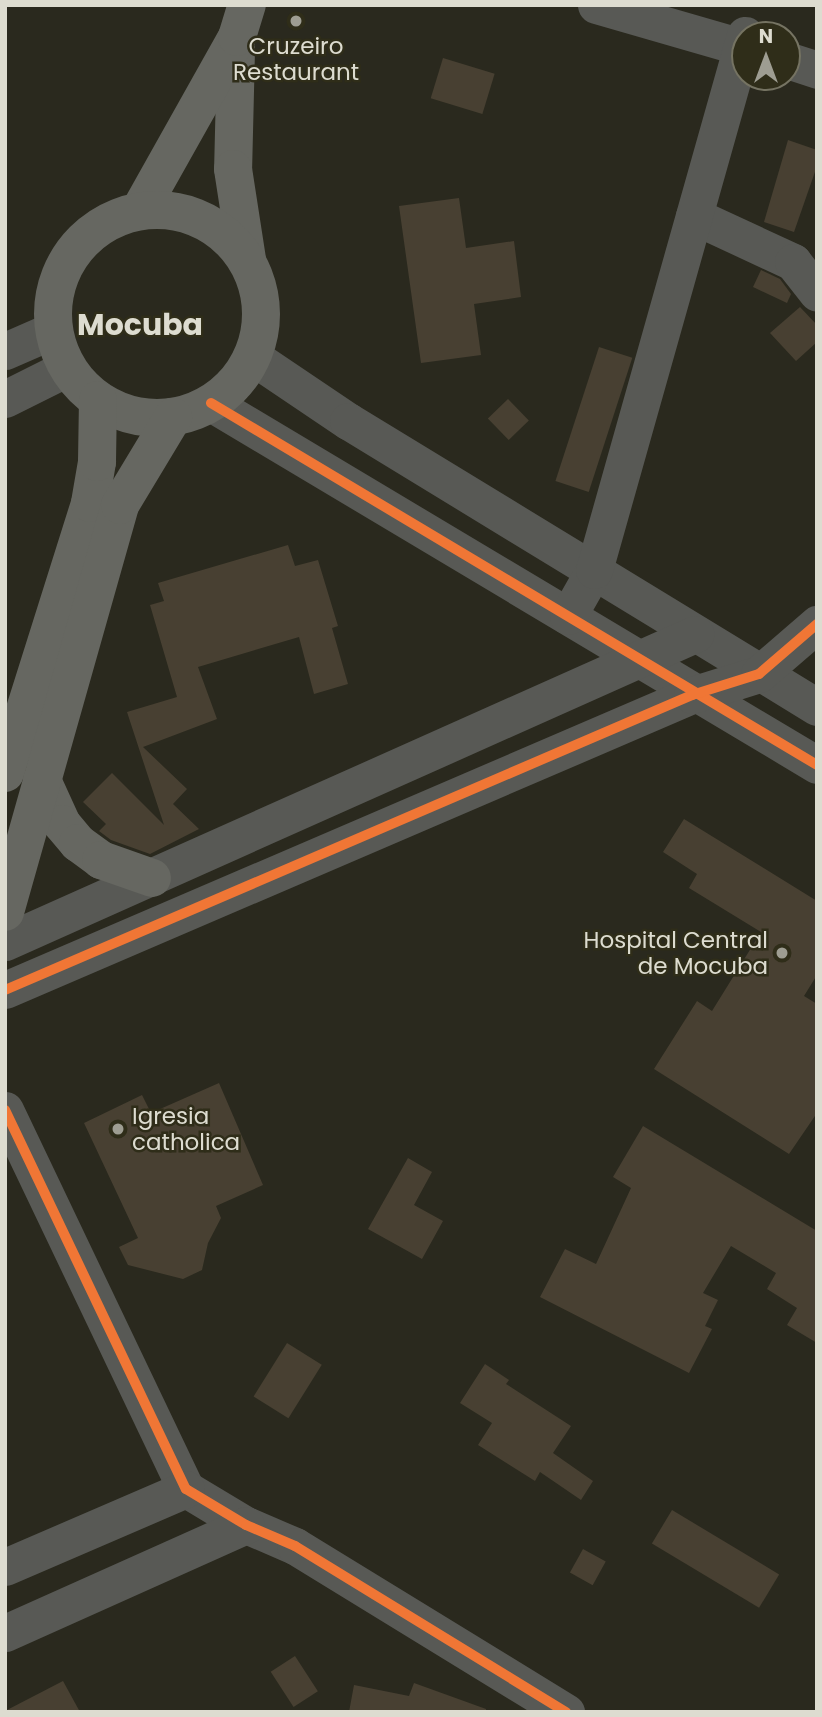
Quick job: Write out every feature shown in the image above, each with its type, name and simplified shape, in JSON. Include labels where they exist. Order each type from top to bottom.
[{"type":"highway","points":[[140,210],[242,21]]},
{"type":"highway","points":[[242,21],[233,169],[247,259],[262,307],[253,357],[236,383],[211,403],[173,417],[146,417],[98,400],[67,368],[53,330],[54,289],[72,252],[101,224],[140,210],[181,211],[219,229],[247,259]]},
{"type":"highway","points":[[5,772],[90,503],[97,462],[98,400]]},
{"type":"highway","points":[[5,912],[120,505],[173,417]]},
{"type":"highway","points":[[42,780],[62,824],[78,843],[101,860],[152,878]]},
{"type":"street","points":[[596,5],[731,39]]},
{"type":"street","points":[[568,616],[594,570],[731,87]]},
{"type":"street","points":[[694,216],[793,262],[817,293]]},
{"type":"street","points":[[5,351],[53,330]]},
{"type":"street","points":[[253,357],[348,421],[817,707]]},
{"type":"street","points":[[5,399],[67,368]]},
{"type":"street","points":[[211,403],[643,660],[692,695],[817,765]]},
{"type":"street","points":[[5,990],[692,695],[760,674],[817,624]]},
{"type":"street","points":[[5,942],[643,660],[695,634]]},
{"type":"street","points":[[5,1110],[186,1489],[246,1525],[295,1546],[566,1712]]},
{"type":"street","points":[[5,1567],[186,1489]]},
{"type":"street","points":[[5,1633],[246,1525]]},
{"type":"building","points":[[443,58],[495,74],[482,114],[431,98]]},
{"type":"building","points":[[788,140],[817,150],[817,166],[794,232],[764,222]]},
{"type":"building","points":[[459,198],[466,248],[514,241],[521,297],[474,304],[481,355],[421,363],[399,206]]},
{"type":"building","points":[[761,270],[780,279],[791,294],[787,303],[753,287]]},
{"type":"building","points":[[800,307],[817,325],[817,342],[796,361],[770,333]]},
{"type":"building","points":[[599,347],[632,358],[589,492],[555,481]]},
{"type":"building","points":[[508,399],[529,421],[509,440],[488,418]]},
{"type":"building","points":[[288,545],[295,566],[318,560],[338,626],[332,628],[348,684],[314,694],[299,637],[198,667],[217,719],[143,747],[187,789],[173,804],[199,829],[150,854],[111,840],[99,831],[106,824],[83,802],[112,773],[164,825],[127,712],[177,697],[150,605],[164,601],[158,583]]},
{"type":"building","points":[[684,819],[817,901],[817,975],[804,996],[817,1004],[817,1113],[789,1154],[654,1069],[697,1001],[712,1011],[761,932],[689,888],[697,874],[663,852]]},
{"type":"building","points":[[219,1083],[263,1185],[216,1206],[221,1218],[208,1243],[202,1270],[183,1279],[128,1265],[119,1247],[138,1238],[84,1123],[142,1095],[151,1113]]},
{"type":"building","points":[[643,1126],[817,1231],[817,1343],[787,1325],[797,1308],[767,1289],[776,1273],[731,1246],[703,1293],[718,1300],[705,1326],[712,1329],[689,1373],[540,1297],[565,1249],[596,1264],[631,1188],[613,1177]]},
{"type":"building","points":[[408,1158],[432,1172],[414,1205],[443,1221],[422,1259],[368,1229]]},
{"type":"building","points":[[287,1343],[322,1365],[288,1418],[254,1396]]},
{"type":"building","points":[[485,1364],[509,1380],[506,1384],[571,1426],[553,1453],[593,1481],[581,1500],[540,1472],[535,1481],[478,1445],[492,1423],[460,1403]]},
{"type":"building","points":[[672,1510],[779,1574],[759,1608],[652,1543]]},
{"type":"building","points":[[583,1549],[606,1562],[593,1585],[570,1573]]},
{"type":"building","points":[[295,1656],[318,1691],[294,1707],[271,1672]]},
{"type":"building","points":[[63,1681],[80,1712],[5,1712],[5,1711]]},
{"type":"building","points":[[414,1683],[486,1709],[486,1712],[349,1712],[354,1685],[409,1696]]},
{"type":"cycle path","points":[[211,403],[817,765]]},
{"type":"cycle path","points":[[5,990],[692,695],[759,674],[817,624]]},
{"type":"cycle path","points":[[5,1110],[186,1489],[246,1525],[295,1546],[566,1712]]},
{"type":"place","name":"Cruzeiro Restaurant","points":[[296,21]]},
{"type":"place","name":"Hospital Central de Mocuba","points":[[782,953]]},
{"type":"place","name":"Igresia catholica","points":[[118,1129]]},
{"type":"district","name":"Mocuba","points":[[140,325]]}]
